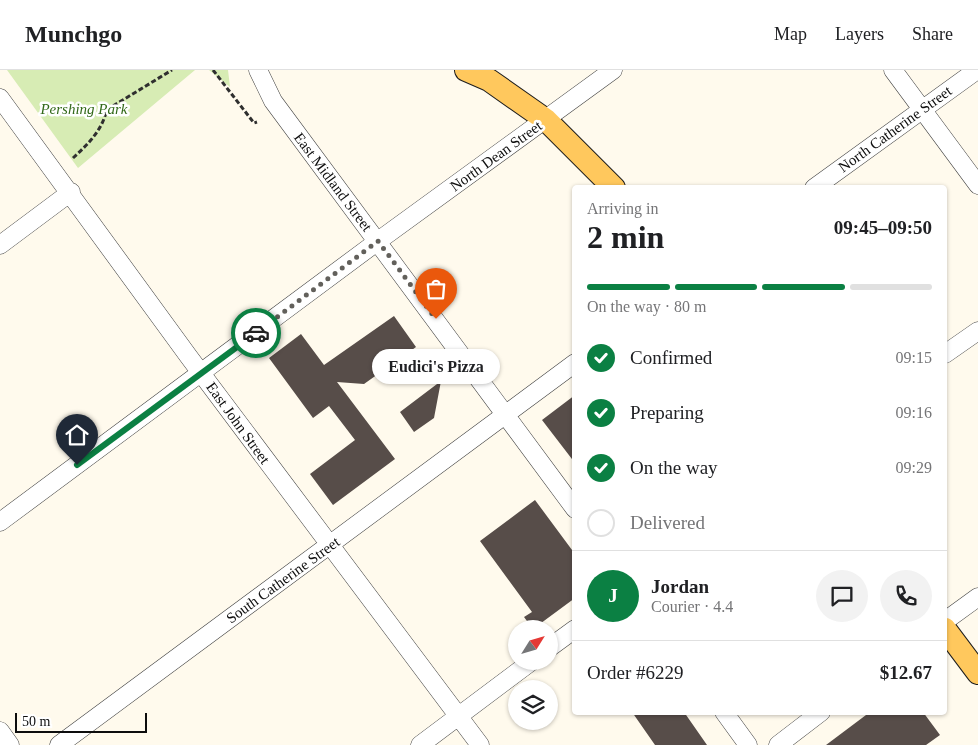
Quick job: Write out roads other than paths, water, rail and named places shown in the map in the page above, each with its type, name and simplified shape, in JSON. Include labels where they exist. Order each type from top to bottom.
[{"type":"main road","points":[[466,70],[489,80],[546,120],[611,185]]},
{"type":"main road","points":[[947,632],[978,673]]},
{"type":"street","name":"East Midland Street","points":[[258,70],[273,101],[506,413],[572,505]]},
{"type":"street","name":"North Dean Street","points":[[0,522],[378,241],[613,70]]},
{"type":"street","points":[[893,70],[978,185]]},
{"type":"street","name":"North Catherine Street","points":[[818,185],[977,70]]},
{"type":"street","name":"East John Street","points":[[0,98],[71,192],[329,546],[480,745]]},
{"type":"street","points":[[0,245],[71,192]]},
{"type":"street","points":[[947,353],[978,331]]},
{"type":"street","points":[[506,413],[572,365]]},
{"type":"street","name":"South Catherine Street","points":[[59,745],[506,413]]},
{"type":"street","points":[[947,620],[978,597]]},
{"type":"street","points":[[558,641],[572,630]]},
{"type":"street","points":[[420,745],[520,670]]},
{"type":"street","points":[[726,715],[748,745]]},
{"type":"street","points":[[778,745],[818,715]]},
{"type":"street","points":[[0,731],[10,745]]},
{"type":"place","name":"Eudici's Pizza","points":[[436,319]]},
{"type":"park label","name":"Pershing Park","points":[[84,109]]}]
